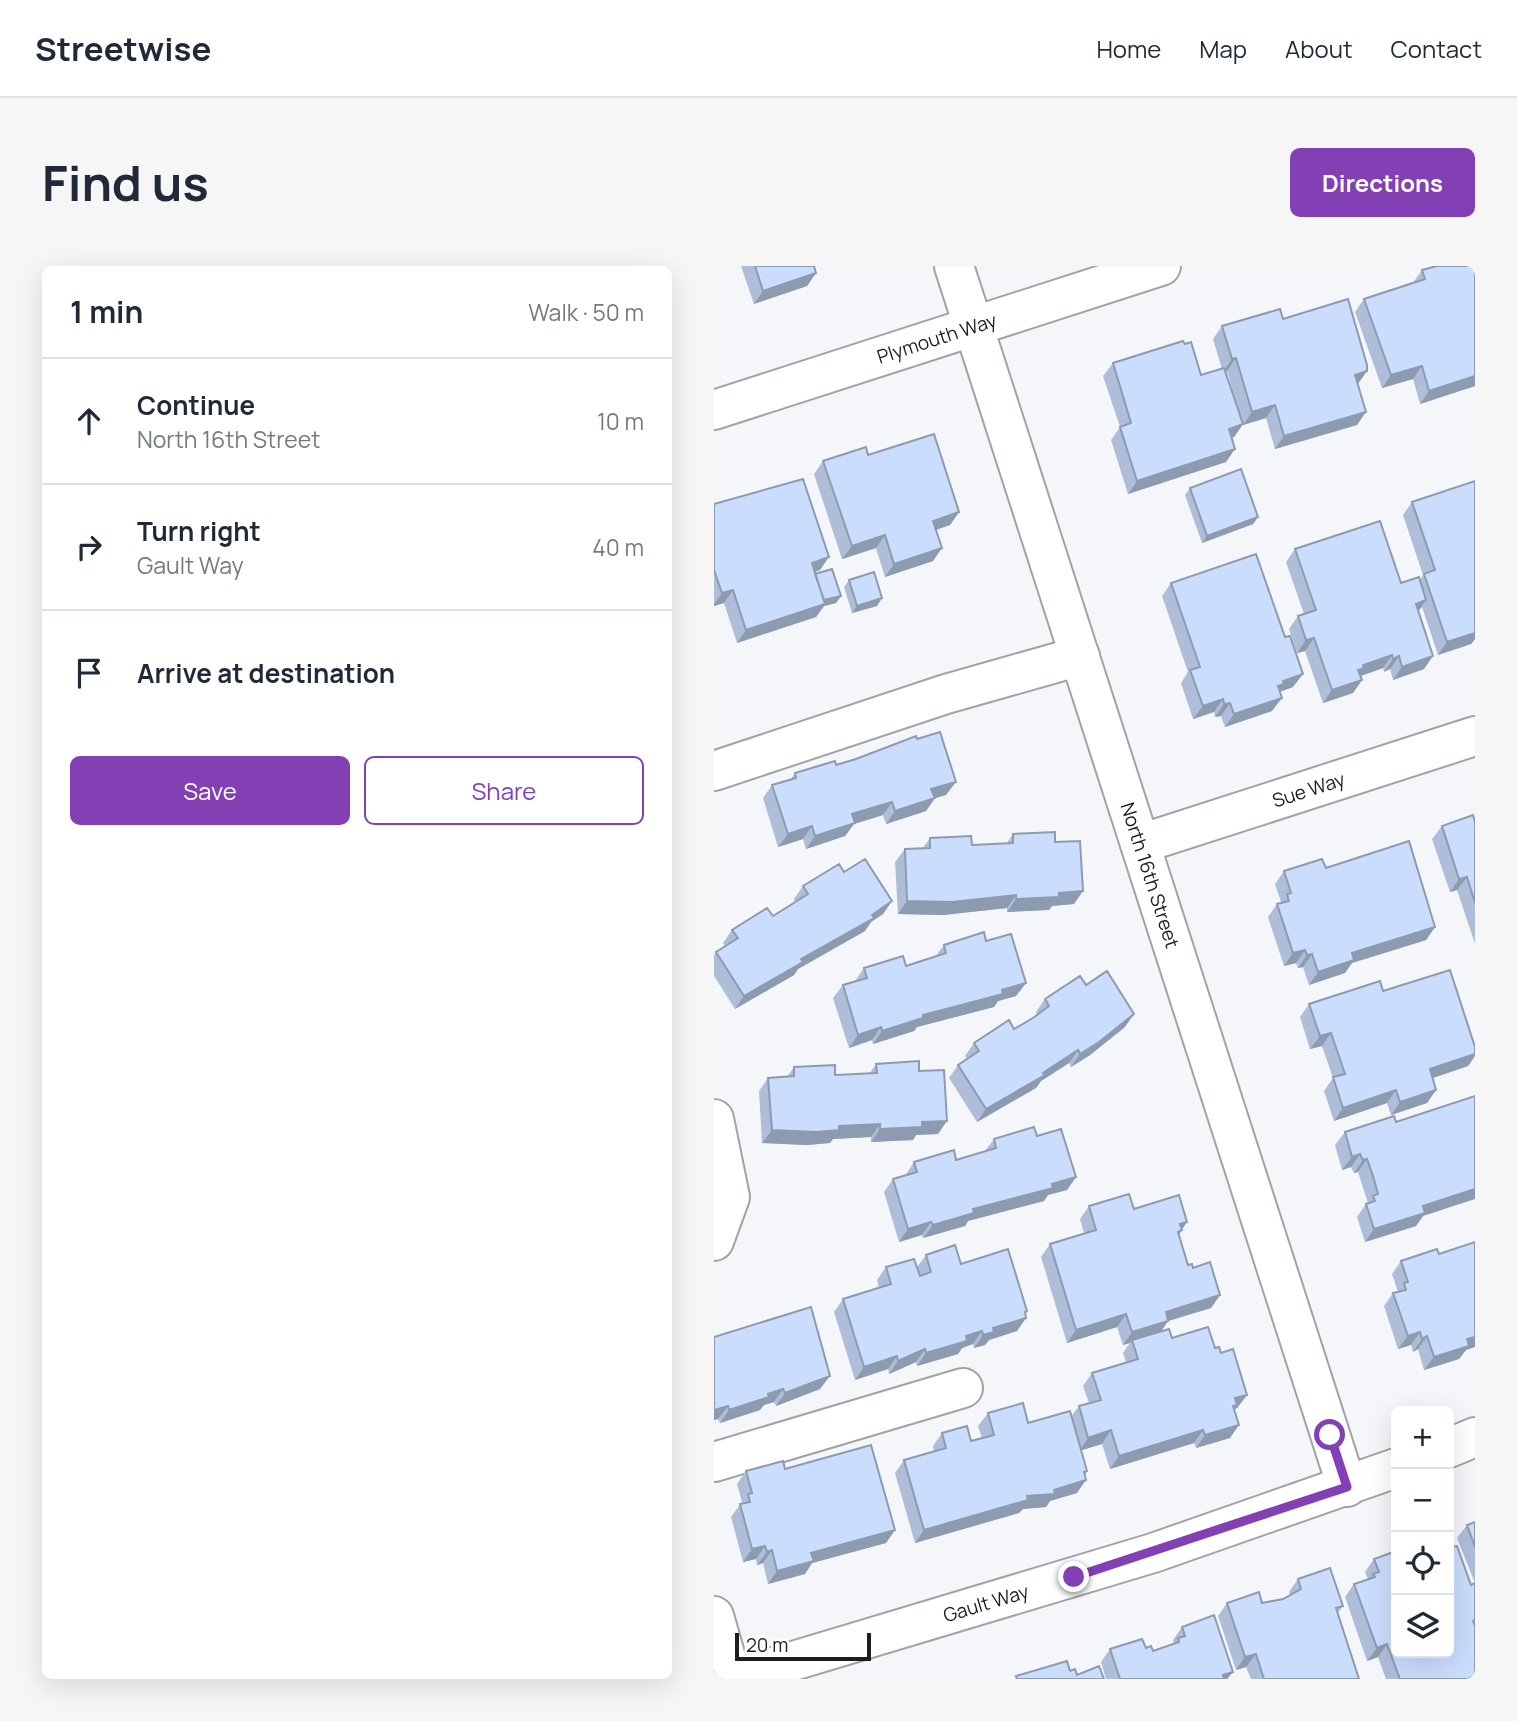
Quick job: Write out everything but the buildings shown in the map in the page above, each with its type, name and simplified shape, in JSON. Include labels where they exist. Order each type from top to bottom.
[{"type":"street","name":"North 16th Street","points":[[954,266],[1347,1487]]},
{"type":"street","name":"Plymouth Way","points":[[714,410],[1161,266]]},
{"type":"street","points":[[714,771],[946,694],[1080,656]]},
{"type":"street","name":"Sue Way","points":[[1140,844],[1475,736]]},
{"type":"street","points":[[714,1119],[730,1197],[714,1241]]},
{"type":"street","points":[[714,1462],[963,1388]]},
{"type":"street","points":[[1454,1446],[1475,1437]]},
{"type":"street","name":"Gault Way","points":[[733,1679],[1153,1553],[1393,1469]]},
{"type":"street","points":[[714,1616],[733,1679]]},
{"type":"route","points":[[1074,1577],[1347,1487],[1330,1435]]}]
